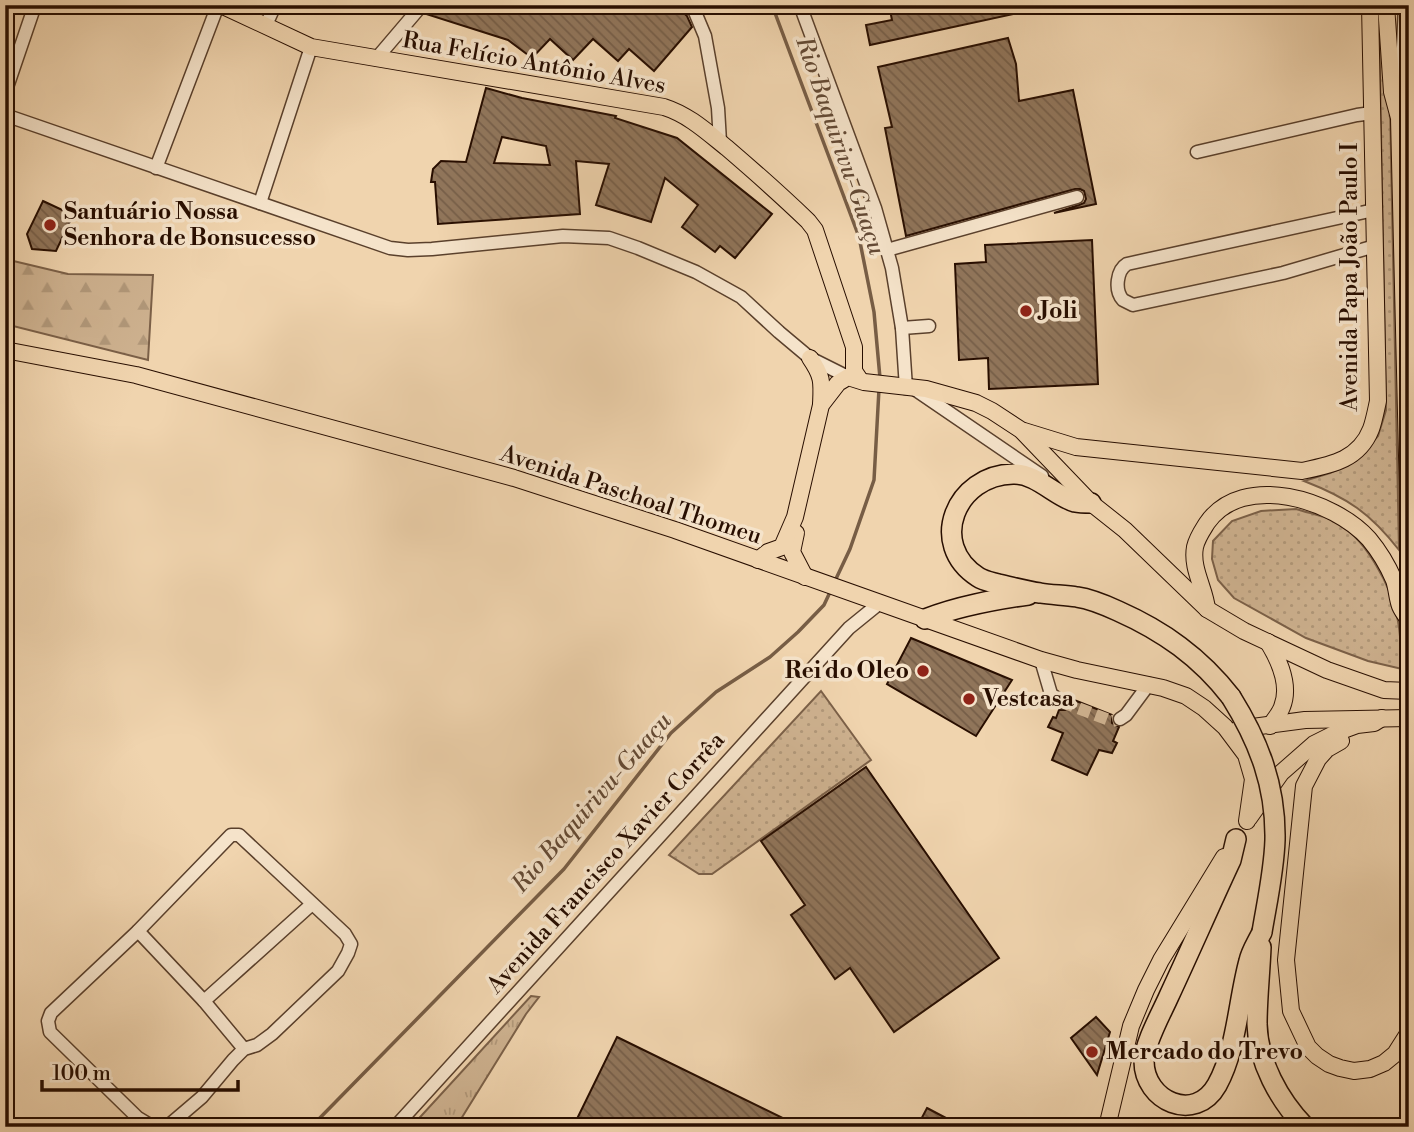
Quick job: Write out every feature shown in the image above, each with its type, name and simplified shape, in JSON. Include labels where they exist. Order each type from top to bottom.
[{"type":"highway","points":[[1091,503],[1074,502],[1035,480],[1018,474],[1001,474],[980,481],[964,496],[954,514],[951,529],[954,548],[965,568],[981,580],[1040,593],[1081,597],[1154,628],[1198,660],[1231,697],[1255,738],[1269,780],[1274,816],[1275,842],[1262,932],[1257,1026],[1261,1051],[1276,1090],[1305,1127]]},
{"type":"highway","points":[[925,619],[984,601],[1040,593]]},
{"type":"highway","points":[[1236,839],[1231,860],[1164,1006],[1144,1058],[1146,1075],[1161,1097],[1174,1104],[1188,1105],[1202,1102],[1215,1088],[1223,1071],[1233,1035],[1249,958],[1262,932]]},
{"type":"main road","name":"Rua Felício Antônio Alves","points":[[220,5],[311,47],[664,107],[679,112],[755,171],[815,230],[854,347],[854,371],[857,380]]},
{"type":"main road","name":"Avenida Papa João Paulo I","points":[[1021,430],[1076,447],[1265,469],[1302,471],[1334,465],[1356,452],[1371,431],[1378,401],[1370,5]]},
{"type":"main road","points":[[1387,5],[1392,92],[1399,118],[1409,540]]},
{"type":"main road","name":"Avenida Paschoal Thomeu","points":[[5,351],[135,374],[514,478],[675,530],[1041,660],[1149,684],[1185,696],[1204,708],[1225,727]]},
{"type":"main road","points":[[758,560],[768,552],[782,547],[795,517],[821,405],[820,372],[810,358]]},
{"type":"main road","points":[[821,405],[838,383],[857,380],[926,389],[976,403],[1021,430],[1091,503],[1125,530],[1207,609],[1307,662],[1384,690],[1409,691]]},
{"type":"main road","points":[[1207,609],[1206,596],[1197,576],[1194,559],[1200,534],[1212,516],[1225,506],[1244,498],[1266,495],[1318,505],[1358,529],[1380,554],[1394,580],[1401,607],[1409,620]]},
{"type":"main road","points":[[795,517],[797,527],[792,552],[808,578]]},
{"type":"main road","points":[[1268,642],[1281,668],[1285,695],[1282,707],[1270,726]]},
{"type":"main road","points":[[1107,1127],[1131,1026],[1146,990],[1161,960],[1247,821],[1281,773],[1314,744],[1357,725],[1374,723],[1382,718]]},
{"type":"main road","points":[[1225,727],[1244,729],[1305,720],[1409,719]]},
{"type":"main road","points":[[1357,725],[1347,738],[1327,750],[1314,766],[1304,786],[1286,960],[1291,1011],[1308,1047],[1317,1056],[1329,1064],[1354,1071],[1370,1069],[1384,1063],[1395,1054],[1409,1032]]},
{"type":"main road","points":[[1225,727],[1240,744],[1252,772],[1253,789],[1247,821]]},
{"type":"street","points":[[5,93],[35,5]]},
{"type":"street","points":[[156,168],[220,5]]},
{"type":"street","points":[[266,25],[275,5]]},
{"type":"street","points":[[376,59],[422,5]]},
{"type":"street","points":[[692,5],[705,36],[718,108],[720,142]]},
{"type":"street","points":[[800,5],[875,208],[892,268],[902,328],[903,387],[1037,473],[1091,503]]},
{"type":"street","points":[[1399,118],[1405,5]]},
{"type":"street","points":[[260,203],[311,47]]},
{"type":"street","points":[[1197,152],[1373,113]]},
{"type":"street","points":[[5,116],[390,248],[432,249],[563,236],[609,238],[696,272],[741,297],[810,358],[857,380]]},
{"type":"street","points":[[887,250],[1077,197]]},
{"type":"street","points":[[1374,210],[1127,264],[1121,268],[1118,275],[1119,291],[1124,301],[1133,305],[1283,273],[1375,246]]},
{"type":"street","points":[[902,328],[929,326]]},
{"type":"street","name":"Avenida Francisco Xavier Corrêa","points":[[849,628],[856,612],[852,593]]},
{"type":"street","name":"Avenida Francisco Xavier Corrêa","points":[[395,1127],[849,628],[881,603]]},
{"type":"street","points":[[1041,660],[1051,694],[1062,702]]},
{"type":"street","points":[[1120,719],[1149,684]]},
{"type":"street","points":[[153,1127],[138,1118],[50,1032],[48,1021],[51,1013],[138,931],[231,835],[236,834],[348,938],[351,944],[338,971],[288,1020],[257,1045],[244,1049],[202,1097],[166,1127]]},
{"type":"street","points":[[204,1001],[312,904]]},
{"type":"street","points":[[138,931],[204,1001],[244,1049]]},
{"type":"green space","points":[[1379,21],[1389,55],[1399,550],[1368,516],[1357,508],[1304,481],[1356,461],[1378,436],[1386,410]]},
{"type":"green space","points":[[5,259],[68,274],[153,275],[148,360],[5,324]]},
{"type":"green space","points":[[1296,509],[1328,518],[1344,527],[1375,563],[1395,608],[1400,633],[1402,669],[1368,661],[1306,638],[1234,598],[1218,580],[1212,559],[1213,541],[1232,521],[1261,511]]},
{"type":"green space","points":[[821,691],[871,760],[712,874],[699,874],[669,855]]},
{"type":"green space","points":[[531,996],[539,997],[456,1127],[411,1127]]},
{"type":"building","points":[[431,5],[675,5],[687,16],[692,27],[654,71],[629,49],[618,61],[593,39],[573,60],[550,39],[532,58],[508,40],[426,14]]},
{"type":"building","points":[[889,5],[1032,5],[1032,10],[870,45],[866,25],[892,20]]},
{"type":"building","points":[[1008,38],[1016,64],[1019,101],[1073,90],[1096,204],[1054,213],[1084,203],[1084,191],[1075,189],[906,236],[885,128],[892,127],[878,67]]},
{"type":"building","points":[[486,88],[522,98],[616,116],[615,118],[677,138],[772,214],[735,258],[720,246],[715,252],[682,227],[698,205],[665,178],[651,222],[596,205],[609,164],[576,161],[580,214],[438,224],[435,182],[431,182],[433,169],[441,161],[466,162]],"holes":[[[502,137],[546,146],[550,165],[494,163]]]},
{"type":"building","name":"Santuário Nossa Senhora de Bonsucesso","points":[[43,201],[73,215],[56,251],[32,249],[27,234]]},
{"type":"building","name":"Joli","points":[[1092,240],[1098,384],[989,389],[988,358],[959,360],[955,264],[986,262],[985,245]]},
{"type":"building","points":[[911,638],[1012,680],[976,736],[887,684]]},
{"type":"building","points":[[1069,698],[1112,715],[1112,723],[1119,727],[1113,741],[1117,743],[1112,753],[1099,750],[1087,775],[1052,760],[1063,733],[1048,727],[1059,710],[1069,707]]},
{"type":"building","points":[[866,767],[999,958],[894,1032],[850,968],[835,979],[791,915],[805,905],[761,841]]},
{"type":"building","name":"Mercado do Trevo","points":[[1096,1017],[1110,1032],[1097,1075],[1071,1038]]},
{"type":"building","points":[[617,1037],[801,1127],[573,1127]]},
{"type":"building","points":[[927,1108],[963,1127],[917,1127]]},
{"type":"waterway","name":"Rio Baquirivu-Guaçu","points":[[772,5],[859,237],[874,312],[880,378]]},
{"type":"waterway","name":"Rio Baquirivu-Guaçu","points":[[834,583],[850,549],[874,480],[879,389]]},
{"type":"waterway","name":"Rio Baquirivu-Guaçu","points":[[311,1127],[564,869],[671,733],[716,692],[770,657],[798,632],[824,605],[831,590]]},
{"type":"tunnel","points":[[1062,702],[1112,721],[1120,719]]},
{"type":"place","name":"Santuário Nossa Senhora de Bonsucesso","points":[[50,225]]},
{"type":"place","name":"Joli","points":[[1026,311]]},
{"type":"place","name":"Rei do Oleo","points":[[923,671]]},
{"type":"place","name":"Vestcasa","points":[[969,699]]},
{"type":"place","name":"Mercado do Trevo","points":[[1092,1052]]}]
